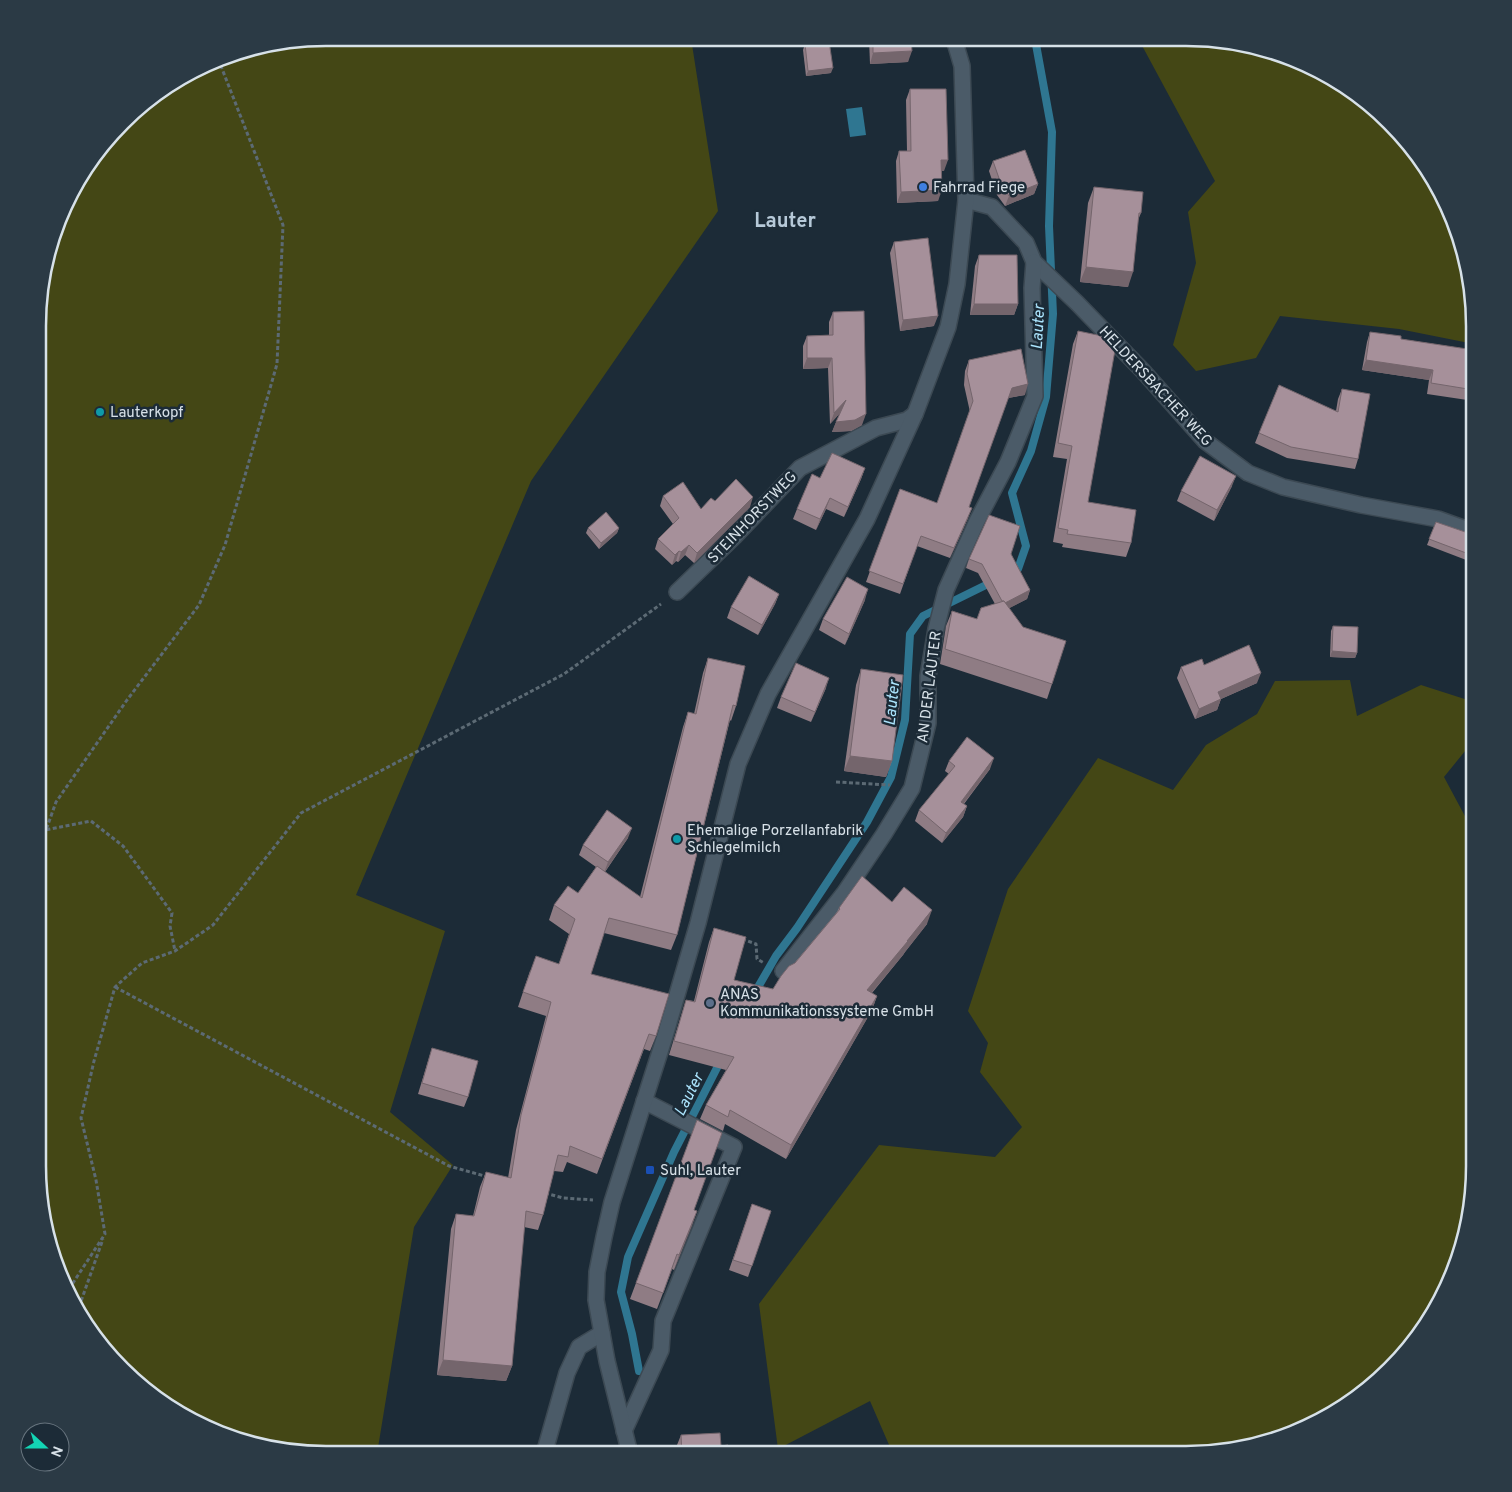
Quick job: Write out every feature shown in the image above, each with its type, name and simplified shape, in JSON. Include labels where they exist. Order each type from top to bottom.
[{"type":"street","points":[[628,1446],[607,1361],[596,1300],[597,1272],[612,1202],[666,1036],[738,764],[768,694],[867,518],[916,414],[948,327],[957,284],[966,200],[962,66],[956,46]]},
{"type":"street","name":"HELDERSBACHER WEG","points":[[966,200],[992,207],[1026,243],[1034,262],[1078,303],[1143,371],[1205,441],[1248,472],[1284,488],[1438,519],[1466,529]]},
{"type":"street","name":"AN DER LAUTER","points":[[783,971],[845,892],[912,788],[928,723],[928,676],[936,629],[946,590],[977,522],[1008,462],[1035,396],[1032,288],[1034,262]]},
{"type":"street","name":"STEINHORSTWEG","points":[[677,592],[735,536],[800,468],[876,428],[906,420],[916,414]]},
{"type":"street","points":[[624,1431],[661,1350],[663,1321],[734,1147],[644,1101]]},
{"type":"street","points":[[546,1446],[567,1373],[579,1346],[602,1333]]},
{"type":"path","points":[[174,951],[170,926],[172,913],[123,846],[91,822],[46,830],[56,802],[127,700],[198,605],[225,545],[277,364],[283,224],[221,67]]},
{"type":"path","points":[[81,1301],[105,1234],[96,1180],[81,1118],[94,1061],[115,987],[142,963],[174,951],[212,925],[301,812],[564,674],[677,592]]},
{"type":"path","points":[[836,782],[868,783]]},
{"type":"path","points":[[740,938],[756,944],[757,959]]},
{"type":"path","points":[[115,987],[449,1166],[496,1180]]},
{"type":"path","points":[[544,1193],[563,1198],[612,1202]]},
{"type":"path","points":[[72,1284],[105,1234]]},
{"type":"green space","points":[[326,46],[692,46],[718,211],[531,481],[356,895],[445,931],[390,1112],[453,1165],[414,1227],[378,1446],[308,1445],[272,1440],[236,1431],[186,1408],[156,1388],[128,1364],[104,1336],[75,1290],[61,1256],[49,1202],[46,1166],[46,326],[49,290],[56,254],[75,202],[84,186],[104,156],[128,128],[171,93],[202,75],[236,61],[290,49]]},
{"type":"green space","points":[[1142,46],[1186,46],[1222,49],[1276,61],[1310,75],[1341,93],[1384,128],[1419,171],[1437,202],[1451,236],[1463,290],[1466,342],[1399,329],[1280,316],[1256,358],[1196,371],[1173,345],[1196,263],[1188,212],[1215,181]]},
{"type":"green space","points":[[1350,680],[1357,716],[1421,685],[1466,699],[1466,750],[1444,777],[1466,818],[1465,1184],[1460,1220],[1451,1256],[1437,1290],[1419,1321],[1384,1364],[1341,1399],[1310,1417],[1276,1431],[1240,1440],[1186,1446],[890,1446],[870,1401],[784,1446],[778,1446],[759,1304],[879,1145],[995,1157],[1022,1127],[980,1072],[988,1043],[968,1011],[1008,889],[1098,758],[1173,790],[1206,745],[1257,714],[1275,681]]},
{"type":"water","points":[[862,107],[866,135],[850,137],[846,109]]},
{"type":"building","points":[[805,46],[830,46],[833,68],[808,71]]},
{"type":"building","points":[[873,46],[912,46],[912,51],[873,53]]},
{"type":"building","points":[[910,89],[946,89],[948,160],[941,160],[942,190],[901,192],[899,151],[911,151]]},
{"type":"building","points":[[1025,150],[1038,184],[1009,196],[1001,184],[993,161]]},
{"type":"building","points":[[1094,187],[1143,192],[1133,272],[1086,267]]},
{"type":"building","points":[[928,238],[938,316],[903,320],[894,242]]},
{"type":"building","points":[[979,255],[1017,255],[1018,304],[974,304]]},
{"type":"building","points":[[864,311],[866,414],[855,420],[836,422],[846,400],[834,413],[832,358],[807,358],[807,336],[833,335],[833,312]]},
{"type":"building","points":[[1078,331],[1117,339],[1088,502],[1136,510],[1131,543],[1067,534],[1068,530],[1058,528],[1072,446],[1058,443]]},
{"type":"building","points":[[1370,332],[1401,336],[1401,339],[1466,349],[1466,389],[1431,383],[1433,370],[1366,360]]},
{"type":"building","points":[[1021,349],[1028,384],[1012,388],[969,507],[972,508],[954,548],[921,536],[903,584],[869,571],[900,489],[937,503],[973,401],[967,374],[969,360]]},
{"type":"building","points":[[1279,385],[1338,412],[1342,389],[1370,394],[1358,459],[1291,447],[1259,433]]},
{"type":"building","points":[[832,453],[865,468],[848,507],[830,498],[820,519],[797,509],[812,474],[820,478]]},
{"type":"building","points":[[1200,456],[1236,476],[1217,510],[1181,491]]},
{"type":"building","points":[[736,479],[753,497],[697,553],[689,545],[675,555],[658,539],[679,518],[663,496],[683,482],[701,509],[711,498],[715,501]]},
{"type":"building","points":[[606,512],[619,528],[601,543],[588,528]]},
{"type":"building","points":[[989,515],[1020,526],[1011,554],[1030,590],[1005,603],[1002,601],[982,564],[969,559]]},
{"type":"building","points":[[1436,522],[1466,532],[1466,553],[1429,539]]},
{"type":"building","points":[[749,576],[779,594],[762,625],[731,607]]},
{"type":"building","points":[[847,577],[868,589],[849,634],[823,619]]},
{"type":"building","points":[[1004,601],[1023,627],[1066,641],[1052,684],[945,649],[952,611],[977,619],[981,608]]},
{"type":"building","points":[[1333,626],[1358,627],[1357,653],[1332,651]]},
{"type":"building","points":[[1249,645],[1261,673],[1218,692],[1221,699],[1199,709],[1181,667],[1202,659],[1204,665]]},
{"type":"building","points":[[708,658],[745,666],[736,706],[733,705],[677,935],[609,918],[591,974],[669,994],[656,1036],[649,1034],[602,1159],[570,1146],[568,1157],[558,1155],[543,1215],[526,1211],[512,1366],[443,1360],[456,1214],[474,1216],[486,1172],[511,1178],[521,1115],[551,1002],[523,992],[536,956],[559,964],[575,919],[554,905],[568,886],[578,893],[597,866],[642,898],[688,712],[696,714]]},
{"type":"building","points":[[796,663],[829,678],[815,712],[781,697]]},
{"type":"building","points":[[861,669],[903,675],[892,761],[850,756]]},
{"type":"building","points":[[967,737],[994,758],[961,802],[967,806],[946,833],[919,810],[955,766],[949,761]]},
{"type":"building","points":[[607,810],[632,828],[608,862],[583,845]]},
{"type":"building","points":[[862,876],[892,902],[904,887],[932,910],[867,990],[877,996],[791,1145],[730,1110],[728,1117],[706,1105],[734,1057],[674,1041],[686,1000],[695,1002],[714,928],[746,937],[734,980],[773,989],[789,966],[795,963],[840,909]]},
{"type":"building","points":[[432,1048],[478,1061],[468,1097],[422,1083]]},
{"type":"building","points":[[697,1120],[722,1133],[694,1210],[697,1211],[679,1255],[677,1254],[663,1293],[636,1283]]},
{"type":"building","points":[[752,1204],[771,1211],[752,1266],[733,1260]]},
{"type":"building","points":[[720,1433],[721,1446],[682,1446],[681,1435]]},
{"type":"waterway","name":"Lauter","points":[[1012,572],[1018,569],[1026,546],[1012,493],[1031,451],[1046,397],[1053,314],[1049,226],[1052,132],[1036,46]]},
{"type":"waterway","name":"Lauter","points":[[754,994],[776,956],[797,928],[867,822],[891,777],[905,720],[910,634],[923,616],[992,582]]},
{"type":"waterway","name":"Lauter","points":[[639,1371],[621,1292],[628,1257],[674,1152],[721,1060]]},
{"type":"place","name":"Fahrrad Fiege","points":[[923,187]]},
{"type":"place","name":"Lauterkopf","points":[[100,412]]},
{"type":"place","name":"Ehemalige Porzellanfabrik Schlegelmilch","points":[[677,839]]},
{"type":"place","name":"ANAS Kommunikationssysteme GmbH","points":[[710,1003]]},
{"type":"place","name":"Suhl, Lauter","points":[[650,1170]]},
{"type":"district","name":"Lauter","points":[[785,220]]}]
